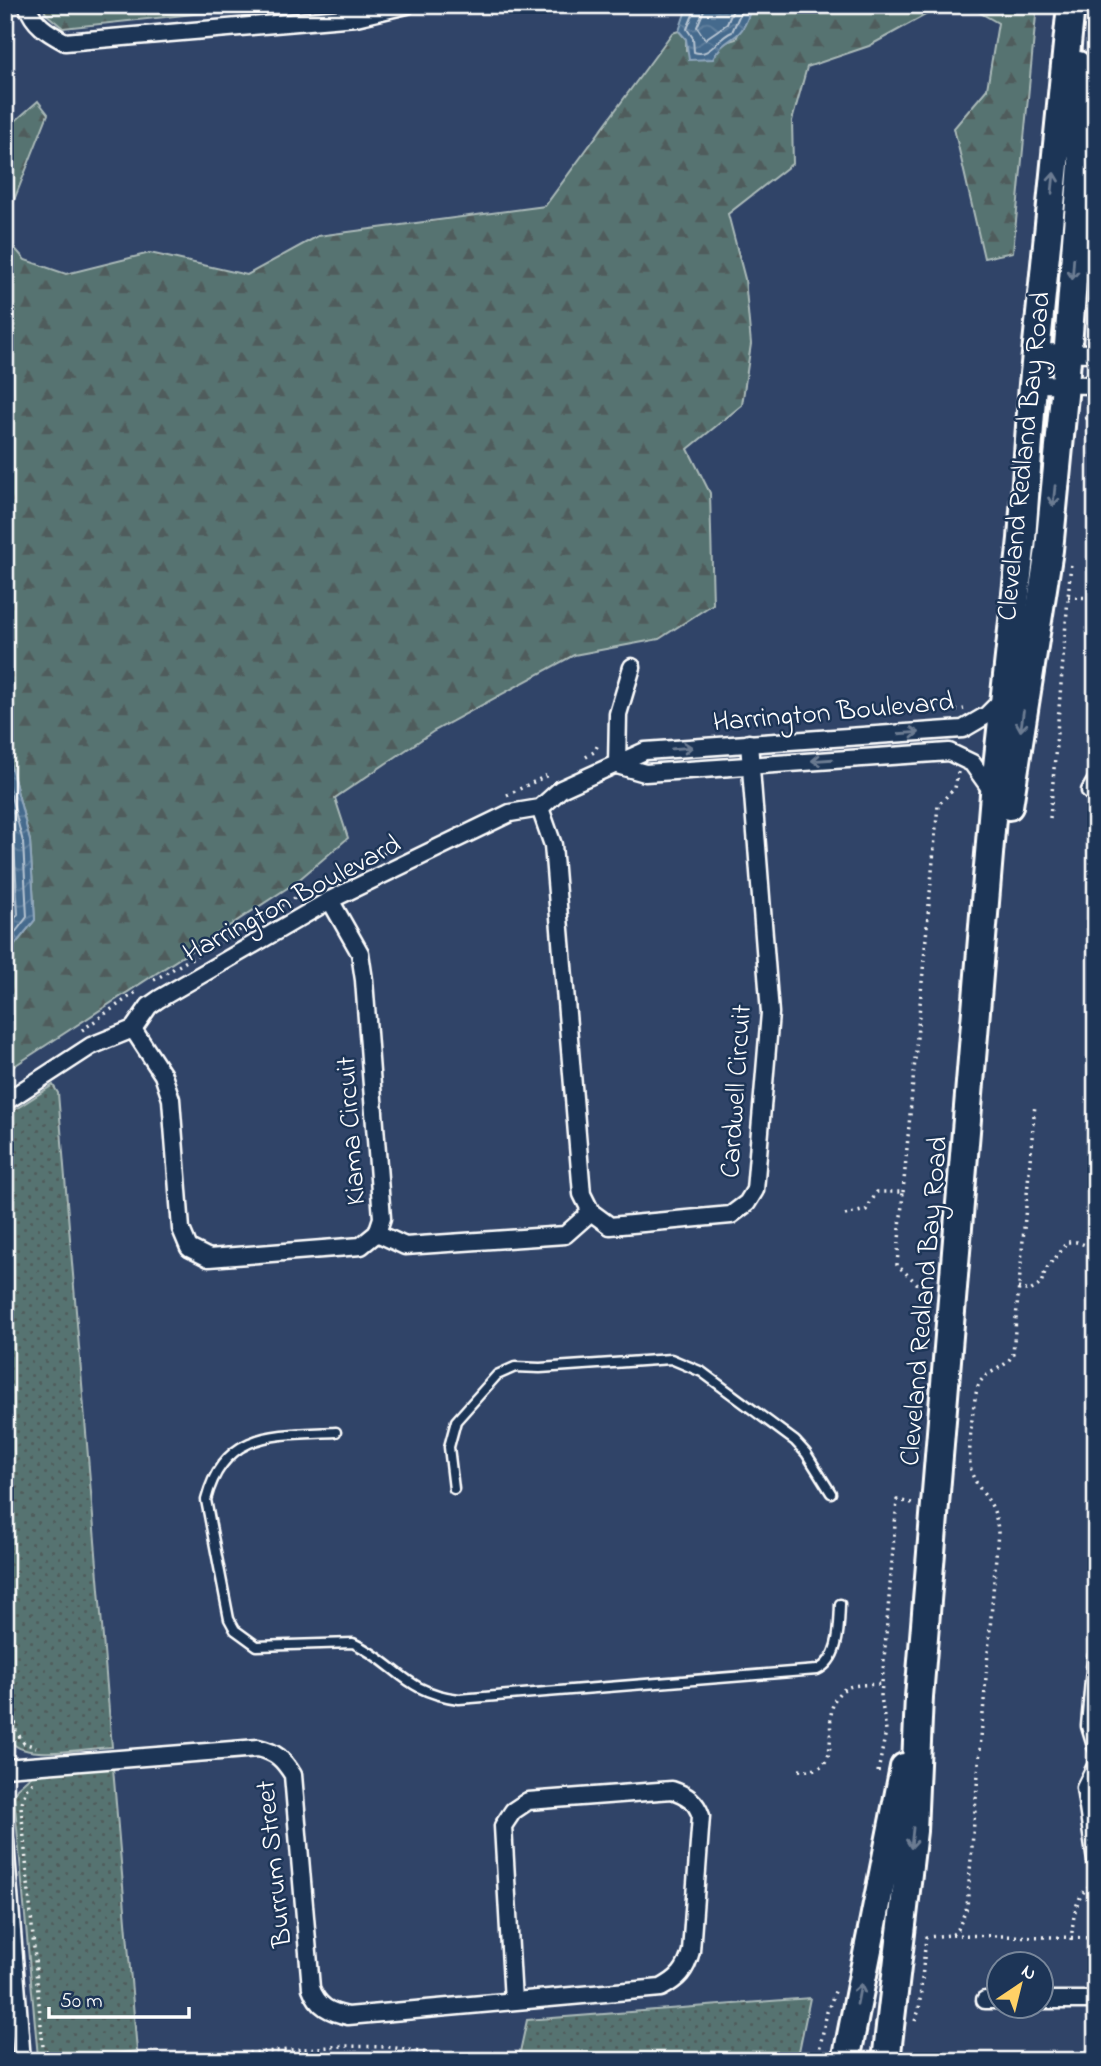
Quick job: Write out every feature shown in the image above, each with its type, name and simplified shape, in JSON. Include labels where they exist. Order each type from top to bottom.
[{"type":"highway","name":"Cleveland Redland Bay Road","points":[[886,2061],[913,1831],[919,1697],[994,794],[1022,539],[1033,384],[1071,5]]},
{"type":"highway","name":"Cleveland Redland Bay Road","points":[[986,910],[1010,801],[1049,550],[1082,163],[1076,5]]},
{"type":"highway","name":"Cleveland Redland Bay Road","points":[[846,2061],[889,1831],[919,1697]]},
{"type":"street","points":[[27,5],[32,17],[45,31],[65,42],[356,17],[407,5]]},
{"type":"street","points":[[1036,352],[1096,353]]},
{"type":"street","points":[[1033,384],[1096,385]]},
{"type":"street","points":[[617,765],[618,714],[632,667]]},
{"type":"street","name":"Harrington Boulevard","points":[[5,1102],[91,1046],[133,1029],[149,1006],[159,999],[330,900],[510,813],[540,808],[561,789],[645,751],[963,729],[987,715],[1004,697]]},
{"type":"street","name":"Cardwell Circuit","points":[[591,1212],[610,1226],[730,1215],[747,1203],[755,1190],[769,1013],[749,743]]},
{"type":"street","name":"Harrington Boulevard","points":[[617,765],[645,772],[949,752],[961,758]]},
{"type":"street","points":[[961,758],[972,763],[994,794]]},
{"type":"street","points":[[377,1233],[405,1246],[565,1235],[591,1212],[582,1194],[554,845],[540,808]]},
{"type":"street","name":"Kiama Circuit","points":[[133,1029],[163,1075],[171,1099],[181,1229],[190,1248],[209,1258],[361,1246],[377,1233],[382,1218],[364,980],[360,953],[330,900]]},
{"type":"street","points":[[1096,1658],[1090,1726],[1096,1746]]},
{"type":"street","name":"Burrum Street","points":[[5,1768],[258,1748],[272,1751],[284,1759],[293,1775],[312,1988],[316,2002],[332,2013],[348,2017],[661,1989],[677,1979],[687,1966],[691,1951],[701,1816],[698,1806],[686,1794],[671,1790],[528,1801],[513,1811],[503,1826],[513,2001]]},
{"type":"street","points":[[1096,1766],[1085,1788],[1096,1861]]},
{"type":"street","points":[[5,1841],[22,2061]]},
{"type":"street","points":[[1056,2000],[1096,2000]]},
{"type":"lane","points":[[454,1489],[449,1447],[456,1421],[497,1375],[515,1367],[540,1368],[671,1359],[702,1372],[795,1441],[806,1453],[831,1493]]},
{"type":"lane","points":[[337,1432],[264,1436],[242,1445],[209,1486],[206,1500],[229,1619],[234,1630],[257,1646],[354,1643],[368,1650],[413,1687],[433,1696],[458,1699],[817,1670],[827,1666],[833,1654],[840,1604]]},
{"type":"path","points":[[1083,424],[1096,407]]},
{"type":"path","points":[[1050,818],[1072,557]]},
{"type":"path","points":[[1068,597],[1096,598]]},
{"type":"path","points":[[924,1290],[897,1265],[938,805],[955,788],[961,758]]},
{"type":"path","points":[[952,1936],[958,1929],[967,1907],[998,1532],[997,1511],[971,1473],[969,1460],[978,1386],[988,1375],[1008,1363],[1013,1353],[1035,1104]]},
{"type":"path","points":[[845,1215],[866,1210],[877,1192],[903,1192]]},
{"type":"path","points":[[1018,1288],[1030,1291],[1041,1284],[1045,1266],[1062,1250],[1066,1242],[1077,1242],[1096,1249]]},
{"type":"path","points":[[876,1786],[886,1731],[882,1684],[897,1500],[912,1502],[911,1510]]},
{"type":"path","points":[[5,1611],[16,1731],[24,1743],[38,1748],[42,1782],[32,1783],[26,1789],[21,1806],[43,2047],[54,2061]]},
{"type":"path","points":[[799,1770],[812,1772],[824,1765],[829,1754],[834,1701],[840,1693],[849,1687],[882,1684]]},
{"type":"path","points":[[1071,1940],[1077,1899],[1084,1889],[1096,1881]]},
{"type":"path","points":[[911,2033],[919,2010],[926,1937],[1071,1940],[1096,1938]]},
{"type":"path","points":[[817,2061],[827,2012],[838,1984]]},
{"type":"path","points":[[144,2061],[343,2046],[401,2048],[481,2061]]},
{"type":"green space","points":[[42,5],[277,5],[63,28],[46,14]]},
{"type":"green space","points":[[750,5],[1037,5],[1013,252],[984,258],[954,128],[987,89],[998,23],[970,7],[927,14],[869,46],[807,67],[792,121],[793,163],[728,214],[745,279],[751,344],[742,405],[688,449],[710,493],[713,604],[659,639],[574,655],[434,731],[335,798],[348,838],[295,883],[5,1072],[5,963],[9,952],[35,920],[30,841],[9,759],[5,756],[5,237],[25,260],[66,274],[150,253],[247,275],[318,236],[545,206],[672,33],[679,31],[686,39],[686,50],[718,50],[726,42],[736,39]]},
{"type":"green space","points":[[38,101],[48,114],[5,223],[5,130]]},
{"type":"green space","points":[[53,1085],[58,1093],[112,1747],[43,1752],[19,1748],[12,1742],[6,1712],[5,1116]]},
{"type":"green space","points":[[113,1768],[137,2051],[66,2061],[38,2057],[14,1796],[17,1788],[33,1774]]},
{"type":"green space","points":[[810,1998],[797,2061],[518,2061],[527,2020]]},
{"type":"water","points":[[693,5],[751,6],[744,27],[723,45],[713,59],[689,60],[686,39],[679,31],[685,13]]},
{"type":"water","points":[[5,756],[9,759],[30,841],[35,920],[9,952],[5,963]]}]
